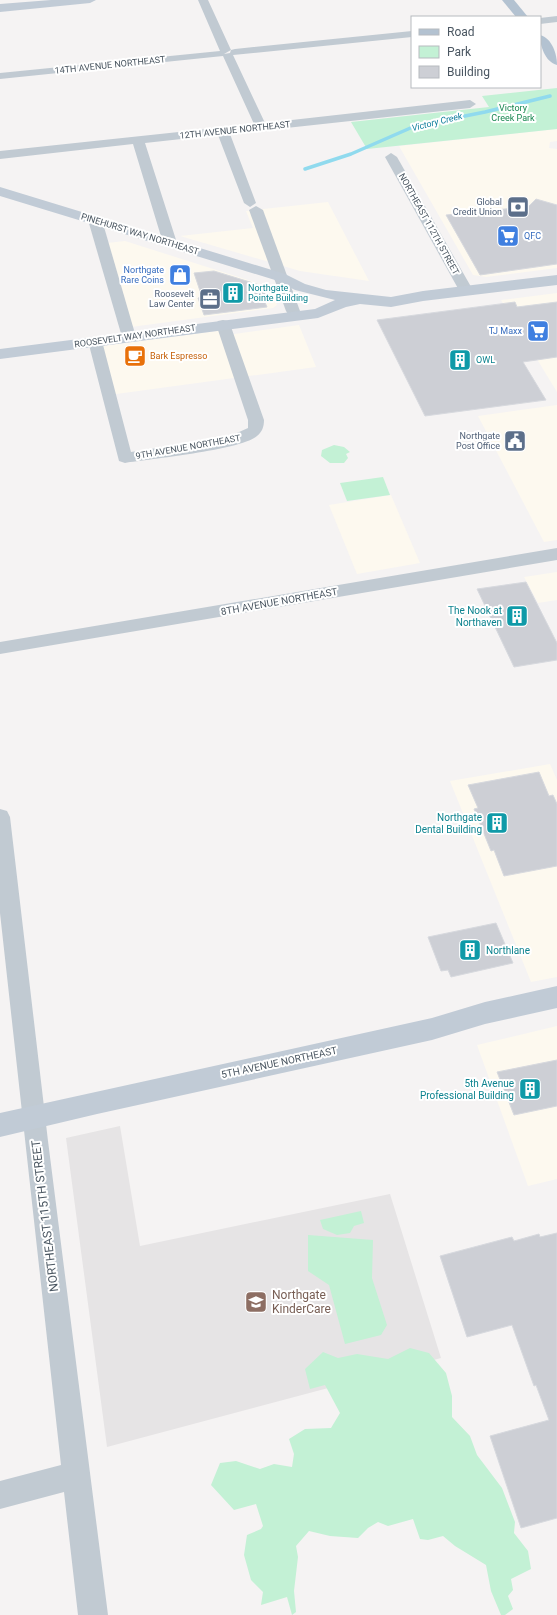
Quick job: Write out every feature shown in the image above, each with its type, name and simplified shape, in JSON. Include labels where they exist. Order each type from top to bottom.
[{"type":"main road","points":[[0,8],[49,2],[90,0]]},
{"type":"main road","points":[[508,0],[521,16]]},
{"type":"main road","points":[[541,41],[557,61]]},
{"type":"main road","name":"PINEHURST WAY NORTHEAST","points":[[0,191],[280,277],[300,287],[338,296]]},
{"type":"main road","name":"PINEHURST WAY NORTHEAST","points":[[280,277],[301,279],[362,295]]},
{"type":"main road","name":"ROOSEVELT WAY NORTHEAST","points":[[269,318],[338,296],[362,295],[391,302],[423,296],[467,292],[557,280]]},
{"type":"main road","name":"ROOSEVELT WAY NORTHEAST","points":[[0,354],[269,318],[318,314],[362,295]]},
{"type":"main road","name":"5TH AVENUE NORTHEAST","points":[[0,1125],[432,1029],[485,1013],[557,997]]},
{"type":"street","points":[[203,0],[261,126]]},
{"type":"street","points":[[541,21],[557,19]]},
{"type":"street","name":"14TH AVENUE NORTHEAST","points":[[0,76],[411,34]]},
{"type":"street","name":"12TH AVENUE NORTHEAST","points":[[0,155],[470,104]]},
{"type":"street","points":[[223,131],[294,311]]},
{"type":"street","points":[[138,140],[170,243]]},
{"type":"street","name":"NORTHEAST 112TH STREET","points":[[391,157],[467,292]]},
{"type":"street","points":[[95,220],[130,337]]},
{"type":"street","name":"9TH AVENUE NORTHEAST","points":[[95,341],[126,458],[229,442],[250,434],[256,427],[256,420],[223,324]]},
{"type":"street","name":"8TH AVENUE NORTHEAST","points":[[0,648],[557,554]]},
{"type":"street","name":"NORTHEAST 115TH STREET","points":[[0,817],[2,854],[93,1615]]},
{"type":"street","points":[[0,1495],[76,1475]]},
{"type":"shaded area","points":[[557,129],[557,141],[550,142],[549,148],[557,149],[557,268],[486,277],[473,275],[399,146]]},
{"type":"shaded area","points":[[328,202],[369,281],[300,271],[180,236],[253,228],[246,211]]},
{"type":"shaded area","points":[[125,241],[270,287],[277,305],[273,308],[131,327],[107,243]]},
{"type":"shaded area","name":"TJ Maxx","points":[[557,293],[557,392],[501,300]]},
{"type":"shaded area","points":[[299,325],[316,367],[109,395],[96,347],[225,330],[227,335]]},
{"type":"shaded area","points":[[557,405],[557,540],[544,542],[478,416]]},
{"type":"shaded area","points":[[391,495],[420,563],[357,574],[329,505]]},
{"type":"shaded area","points":[[557,572],[557,600],[538,603],[524,577]]},
{"type":"shaded area","points":[[550,764],[557,780],[557,977],[531,982],[450,781]]},
{"type":"shaded area","points":[[557,1026],[557,1179],[528,1186],[477,1045]]},
{"type":"shaded area","name":"Northgate KinderCare","points":[[120,1126],[140,1246],[390,1194],[441,1358],[107,1447],[66,1138]]},
{"type":"green space","name":"Victory Creek Park","points":[[557,88],[557,129],[367,149],[351,122],[489,107],[482,96]]},
{"type":"green space","points":[[334,445],[344,447],[350,452],[346,454],[348,458],[344,463],[330,463],[321,456],[322,450]]},
{"type":"green space","points":[[383,477],[390,495],[347,501],[340,483]]},
{"type":"green space","points":[[361,1211],[364,1223],[354,1226],[350,1233],[337,1235],[323,1229],[320,1220]]},
{"type":"green space","points":[[308,1235],[373,1240],[372,1278],[387,1325],[381,1335],[345,1344],[329,1285],[308,1271]]},
{"type":"green space","points":[[410,1348],[429,1353],[446,1373],[452,1396],[452,1417],[470,1436],[477,1455],[502,1488],[515,1522],[514,1533],[528,1551],[531,1569],[511,1579],[513,1590],[508,1596],[513,1609],[505,1615],[501,1615],[491,1591],[486,1565],[455,1546],[443,1536],[428,1540],[420,1539],[413,1519],[388,1526],[378,1522],[368,1528],[358,1538],[330,1536],[309,1531],[296,1546],[298,1557],[294,1591],[296,1612],[292,1615],[287,1597],[261,1605],[263,1592],[251,1580],[244,1555],[247,1535],[261,1529],[263,1526],[256,1504],[234,1510],[211,1485],[220,1463],[236,1461],[260,1469],[274,1464],[292,1467],[294,1454],[289,1439],[305,1429],[331,1428],[340,1413],[325,1385],[310,1389],[305,1369],[323,1352],[338,1358],[357,1354],[388,1359]]},
{"type":"building","name":"QFC","points":[[536,199],[557,205],[557,264],[480,275],[446,215],[524,207],[525,210]]},
{"type":"building","name":"Northgate Pointe Building","points":[[214,271],[263,286],[268,300],[264,300],[267,307],[204,315],[198,298],[202,297],[194,273]]},
{"type":"building","name":"OWL","points":[[515,302],[517,307],[557,302],[557,357],[523,362],[546,400],[425,416],[377,320]]},
{"type":"building","name":"The Nook at Northaven","points":[[526,582],[557,643],[557,660],[514,667],[477,589]]},
{"type":"building","name":"Northgate Dental Building","points":[[539,772],[549,796],[553,795],[557,804],[557,866],[504,876],[494,850],[491,851],[474,809],[478,808],[468,785]]},
{"type":"building","name":"Northlane","points":[[496,923],[513,963],[451,977],[448,970],[441,971],[428,937]]},
{"type":"building","name":"5th Avenue Professional Building","points":[[557,1060],[557,1106],[514,1115],[497,1072]]},
{"type":"building","points":[[557,1233],[557,1518],[521,1528],[490,1436],[549,1420],[536,1385],[534,1386],[512,1325],[467,1337],[440,1256],[512,1237],[514,1241],[539,1234],[540,1237]]},
{"type":"waterway","name":"Victory Creek","points":[[305,169],[351,154],[415,126],[485,112],[550,96]]},
{"type":"place","name":"Global Credit Union","points":[[518,207]]},
{"type":"place","name":"QFC","points":[[508,236]]},
{"type":"place","name":"Northgate Rare Coins","points":[[180,275]]},
{"type":"place","name":"Northgate Pointe Building","points":[[233,293]]},
{"type":"place","name":"Roosevelt Law Center","points":[[210,299]]},
{"type":"place","name":"TJ Maxx","points":[[538,331]]},
{"type":"place","name":"Bark Espresso","points":[[135,356]]},
{"type":"place","name":"OWL","points":[[460,360]]},
{"type":"place","name":"Northgate Post Office","points":[[515,441]]},
{"type":"place","name":"The Nook at Northaven","points":[[517,616]]},
{"type":"place","name":"Northgate Dental Building","points":[[497,823]]},
{"type":"place","name":"Northlane","points":[[470,950]]},
{"type":"place","name":"5th Avenue Professional Building","points":[[530,1089]]},
{"type":"place","name":"Northgate KinderCare","points":[[256,1302]]}]
